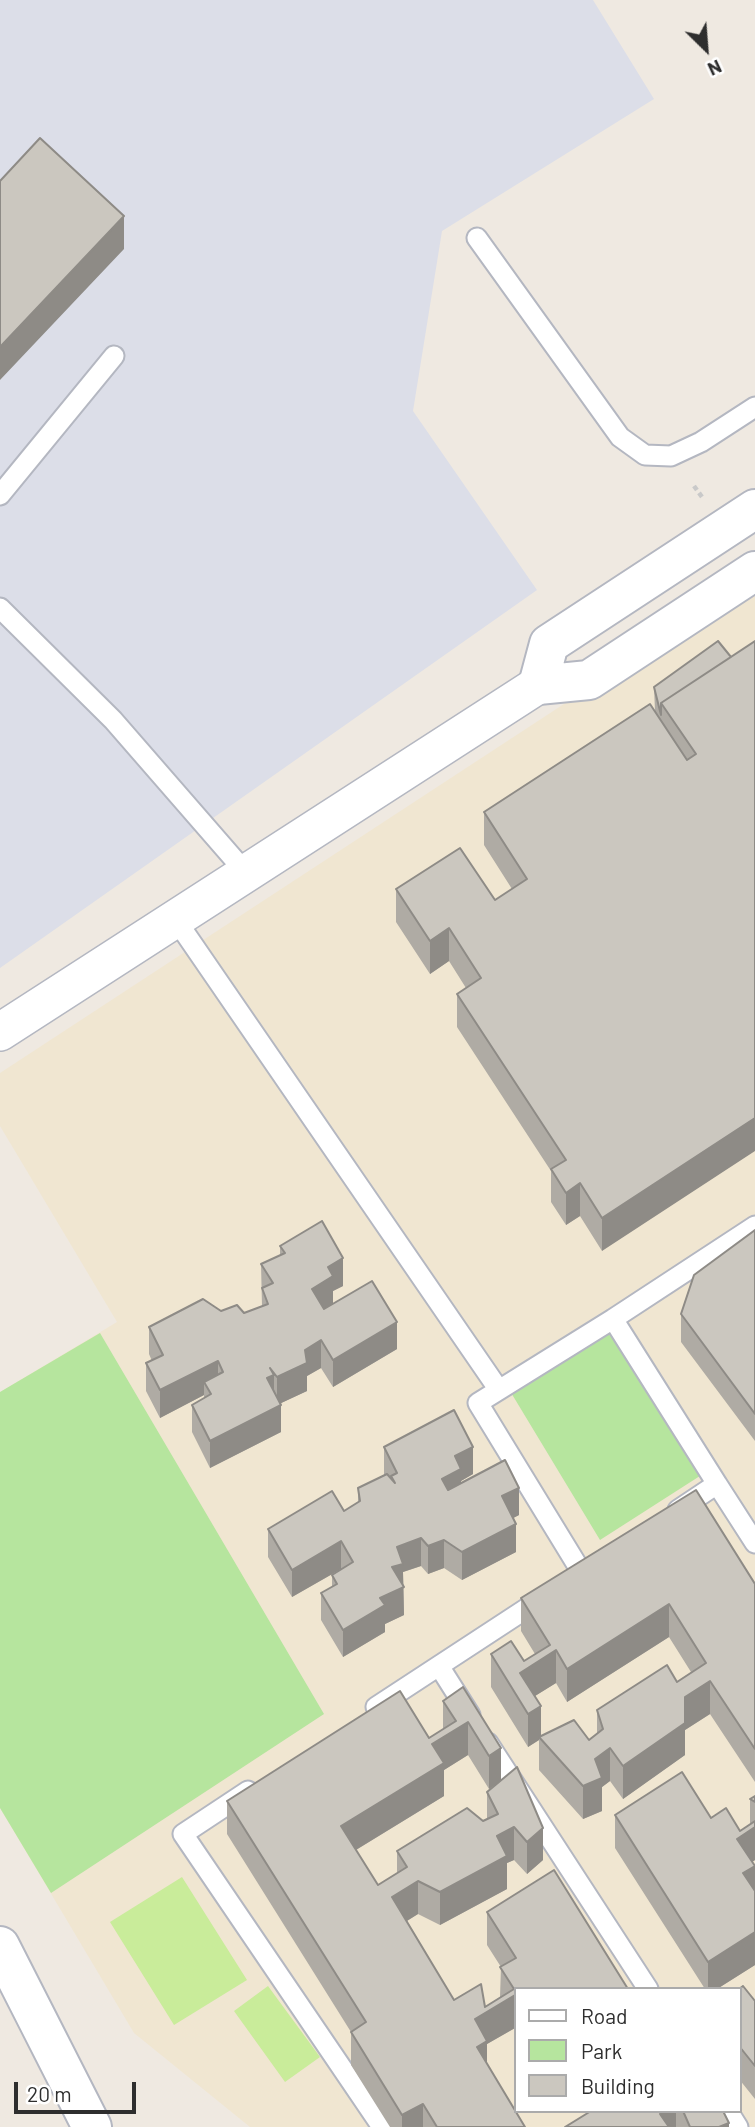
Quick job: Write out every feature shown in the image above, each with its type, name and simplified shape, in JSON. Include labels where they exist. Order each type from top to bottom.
[{"type":"street","points":[[538,685],[549,644],[755,509]]},
{"type":"street","points":[[0,1032],[538,685],[589,680],[755,571]]},
{"type":"street","points":[[0,1945],[92,2127]]},
{"type":"lane","points":[[477,238],[605,416],[621,436],[645,455],[671,456],[701,442],[755,407]]},
{"type":"lane","points":[[0,495],[114,356]]},
{"type":"lane","points":[[0,608],[113,720],[247,874]]},
{"type":"lane","points":[[176,920],[499,1390]]},
{"type":"lane","points":[[357,1720],[576,1576],[478,1403],[755,1226]]},
{"type":"lane","points":[[612,1319],[755,1543]]},
{"type":"lane","points":[[661,1521],[717,1484]]},
{"type":"lane","points":[[439,1666],[647,1987]]},
{"type":"lane","points":[[264,1781],[183,1834],[382,2127]]},
{"type":"shaded area","points":[[0,0],[593,0],[654,99],[442,231],[413,411],[537,590],[0,968]]},
{"type":"shaded area","points":[[755,579],[755,2127],[250,2127],[134,2033],[0,1808],[0,1392],[117,1322],[0,1126],[0,1073]]},
{"type":"green space","points":[[611,1326],[703,1474],[600,1540],[510,1391]]},
{"type":"green space","points":[[100,1333],[324,1714],[51,1893],[0,1808],[0,1392]]},
{"type":"green space","points":[[182,1877],[247,1980],[174,2025],[110,1922]]},
{"type":"green space","points":[[268,1986],[320,2057],[285,2082],[234,2011]]},
{"type":"building","points":[[40,138],[124,216],[0,347],[0,181]]},
{"type":"building","points":[[718,641],[731,657],[661,703],[661,715],[654,687]]},
{"type":"building","points":[[755,641],[755,1118],[602,1218],[580,1183],[566,1193],[551,1169],[566,1160],[457,994],[481,978],[449,928],[430,941],[396,889],[460,848],[495,900],[527,879],[484,812],[650,704],[687,760],[696,754],[661,703]]},
{"type":"building","points":[[322,1221],[343,1258],[328,1267],[333,1276],[312,1289],[324,1309],[372,1281],[397,1322],[333,1360],[321,1340],[305,1350],[307,1363],[277,1377],[270,1368],[274,1375],[267,1378],[281,1405],[210,1441],[192,1405],[211,1394],[204,1382],[223,1372],[218,1361],[160,1390],[146,1363],[163,1355],[149,1327],[203,1299],[221,1311],[237,1305],[244,1313],[268,1304],[262,1288],[273,1283],[261,1264],[285,1253],[280,1246]]},
{"type":"building","points":[[755,1230],[755,1414],[681,1314],[694,1275]]},
{"type":"building","points":[[454,1410],[473,1447],[455,1456],[461,1469],[442,1479],[448,1490],[505,1460],[519,1488],[502,1496],[516,1524],[462,1552],[444,1540],[428,1546],[421,1538],[397,1547],[403,1564],[392,1567],[404,1587],[380,1598],[385,1605],[343,1630],[321,1593],[337,1584],[332,1575],[353,1562],[341,1541],[292,1570],[268,1529],[332,1491],[344,1511],[360,1501],[358,1488],[387,1474],[395,1483],[391,1476],[397,1473],[384,1447]]},
{"type":"building","points":[[696,1490],[755,1584],[755,1749],[710,1681],[685,1697],[685,1723],[623,1766],[610,1748],[595,1759],[602,1778],[583,1786],[539,1737],[574,1720],[589,1740],[603,1729],[597,1710],[667,1665],[677,1682],[706,1663],[669,1604],[567,1669],[556,1650],[520,1673],[541,1706],[528,1714],[491,1654],[511,1641],[524,1661],[550,1645],[521,1598]]},
{"type":"building","points":[[463,1687],[501,1748],[489,1756],[468,1722],[432,1744],[444,1763],[341,1826],[378,1885],[407,1867],[397,1851],[467,1808],[483,1821],[498,1814],[487,1792],[517,1767],[543,1828],[527,1842],[514,1827],[497,1836],[507,1856],[440,1892],[418,1881],[392,1897],[454,2000],[481,1984],[485,2007],[514,1989],[514,1996],[475,2019],[487,2041],[477,2047],[514,2109],[514,2113],[525,2127],[437,2127],[423,2104],[402,2115],[351,2032],[366,2022],[227,1801],[400,1691],[429,1738],[456,1721],[443,1701]]},
{"type":"building","points":[[682,1772],[711,1818],[726,1808],[740,1831],[755,1821],[755,1827],[737,1839],[755,1866],[743,1873],[755,1891],[755,1932],[708,1962],[615,1815]]},
{"type":"building","points":[[554,1870],[627,1987],[514,1989],[500,1967],[516,1958],[487,1912]]},
{"type":"building","points":[[743,1986],[755,2001],[755,2066],[741,2048]]},
{"type":"building","points":[[588,2113],[661,2113],[669,2127],[565,2127]]},
{"type":"building","points":[[684,2113],[724,2113],[729,2123],[719,2127],[690,2127]]}]
